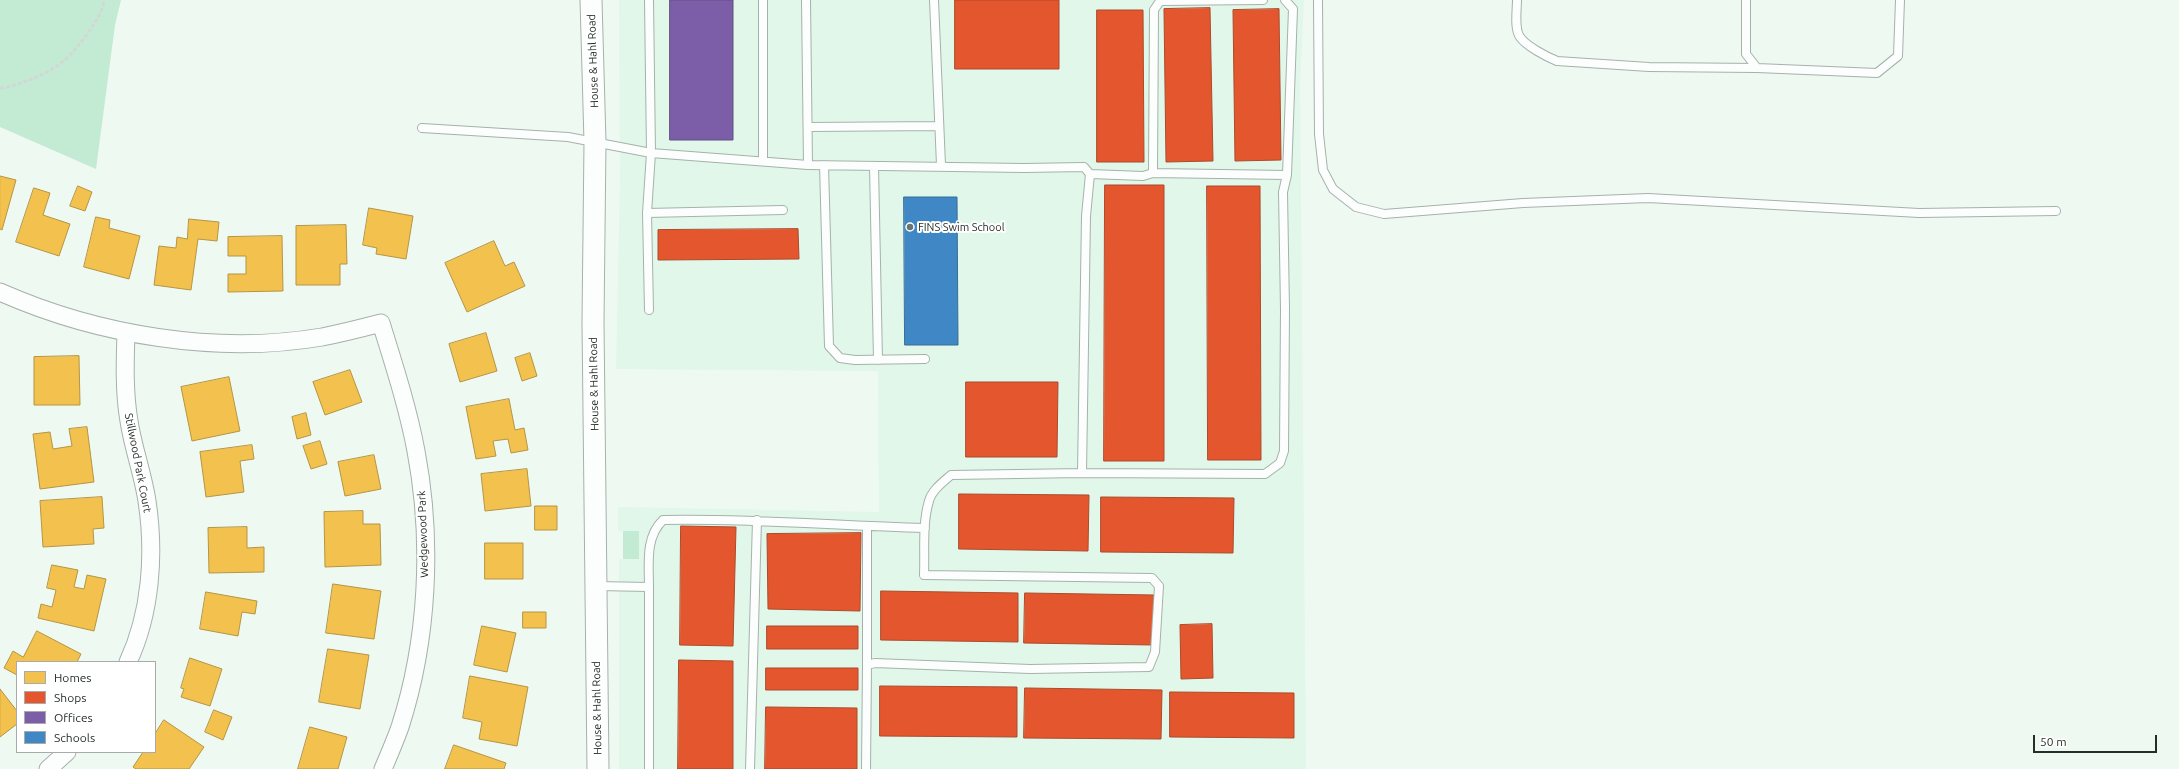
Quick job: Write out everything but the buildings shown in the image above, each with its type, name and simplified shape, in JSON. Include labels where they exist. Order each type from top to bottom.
[{"type":"street","name":"House & Hahl Road","points":[[591,0],[595,142],[593,322],[598,769]]},
{"type":"street","points":[[0,292],[69,318],[126,333]]},
{"type":"street","name":"Wedgewood Park","points":[[126,333],[190,341],[256,343],[322,337],[381,323],[402,390],[416,452],[424,505],[426,562],[422,617],[413,676],[400,727],[384,769]]},
{"type":"street","name":"Stillwood Park Court","points":[[126,333],[125,384],[129,421],[147,501],[151,540],[150,580],[144,615],[128,661]]},
{"type":"street","points":[[48,769],[66,753]]},
{"type":"lane","points":[[649,0],[651,153],[647,212],[649,310]]},
{"type":"lane","points":[[763,0],[763,161]]},
{"type":"lane","points":[[806,0],[808,164]]},
{"type":"lane","points":[[934,0],[940,165]]},
{"type":"lane","points":[[1153,173],[1154,10],[1160,1],[1262,0]]},
{"type":"lane","points":[[866,665],[875,663],[1030,669],[1149,667],[1155,652],[1159,586],[1152,578],[924,575],[925,528],[929,500],[940,484],[951,475],[1082,473],[1265,474],[1280,462],[1284,451],[1285,309],[1283,192],[1288,175],[1293,9],[1285,0]]},
{"type":"lane","points":[[1318,0],[1319,134],[1323,170],[1333,188],[1356,207],[1384,214],[1523,203],[1648,198],[1919,213],[2056,211]]},
{"type":"lane","points":[[1517,0],[1517,30],[1520,37],[1547,57],[1557,60],[1649,67],[1757,68],[1877,73],[1898,56],[1900,0]]},
{"type":"lane","points":[[1746,0],[1746,54],[1757,68]]},
{"type":"lane","points":[[808,127],[939,126]]},
{"type":"lane","points":[[422,128],[568,137],[651,153],[824,165],[940,165],[1024,168],[1084,167],[1090,174],[1086,216],[1082,473]]},
{"type":"lane","points":[[824,165],[829,346],[840,358],[878,360],[925,359]]},
{"type":"lane","points":[[874,166],[878,360]]},
{"type":"lane","points":[[1090,174],[1143,176],[1153,173],[1288,175]]},
{"type":"lane","points":[[647,212],[783,210]]},
{"type":"lane","points":[[649,769],[649,549],[655,528],[663,520],[757,520],[867,527],[925,528]]},
{"type":"lane","points":[[750,769],[757,520]]},
{"type":"lane","points":[[866,769],[867,527]]},
{"type":"lane","points":[[596,586],[649,587]]},
{"type":"path","points":[[0,88],[5,88],[37,77],[66,61],[92,28],[104,0]]},
{"type":"shaded area","points":[[619,0],[1304,0],[1300,84],[1306,769],[619,769],[619,559],[639,559],[639,531],[618,531],[618,507],[879,512],[878,371],[616,369],[620,184]]},
{"type":"green space","points":[[0,0],[121,0],[115,25],[96,169],[0,127]]},
{"type":"green space","points":[[623,531],[639,531],[639,559],[623,559]]},
{"type":"place","name":"FINS Swim School","points":[[910,227]]}]
